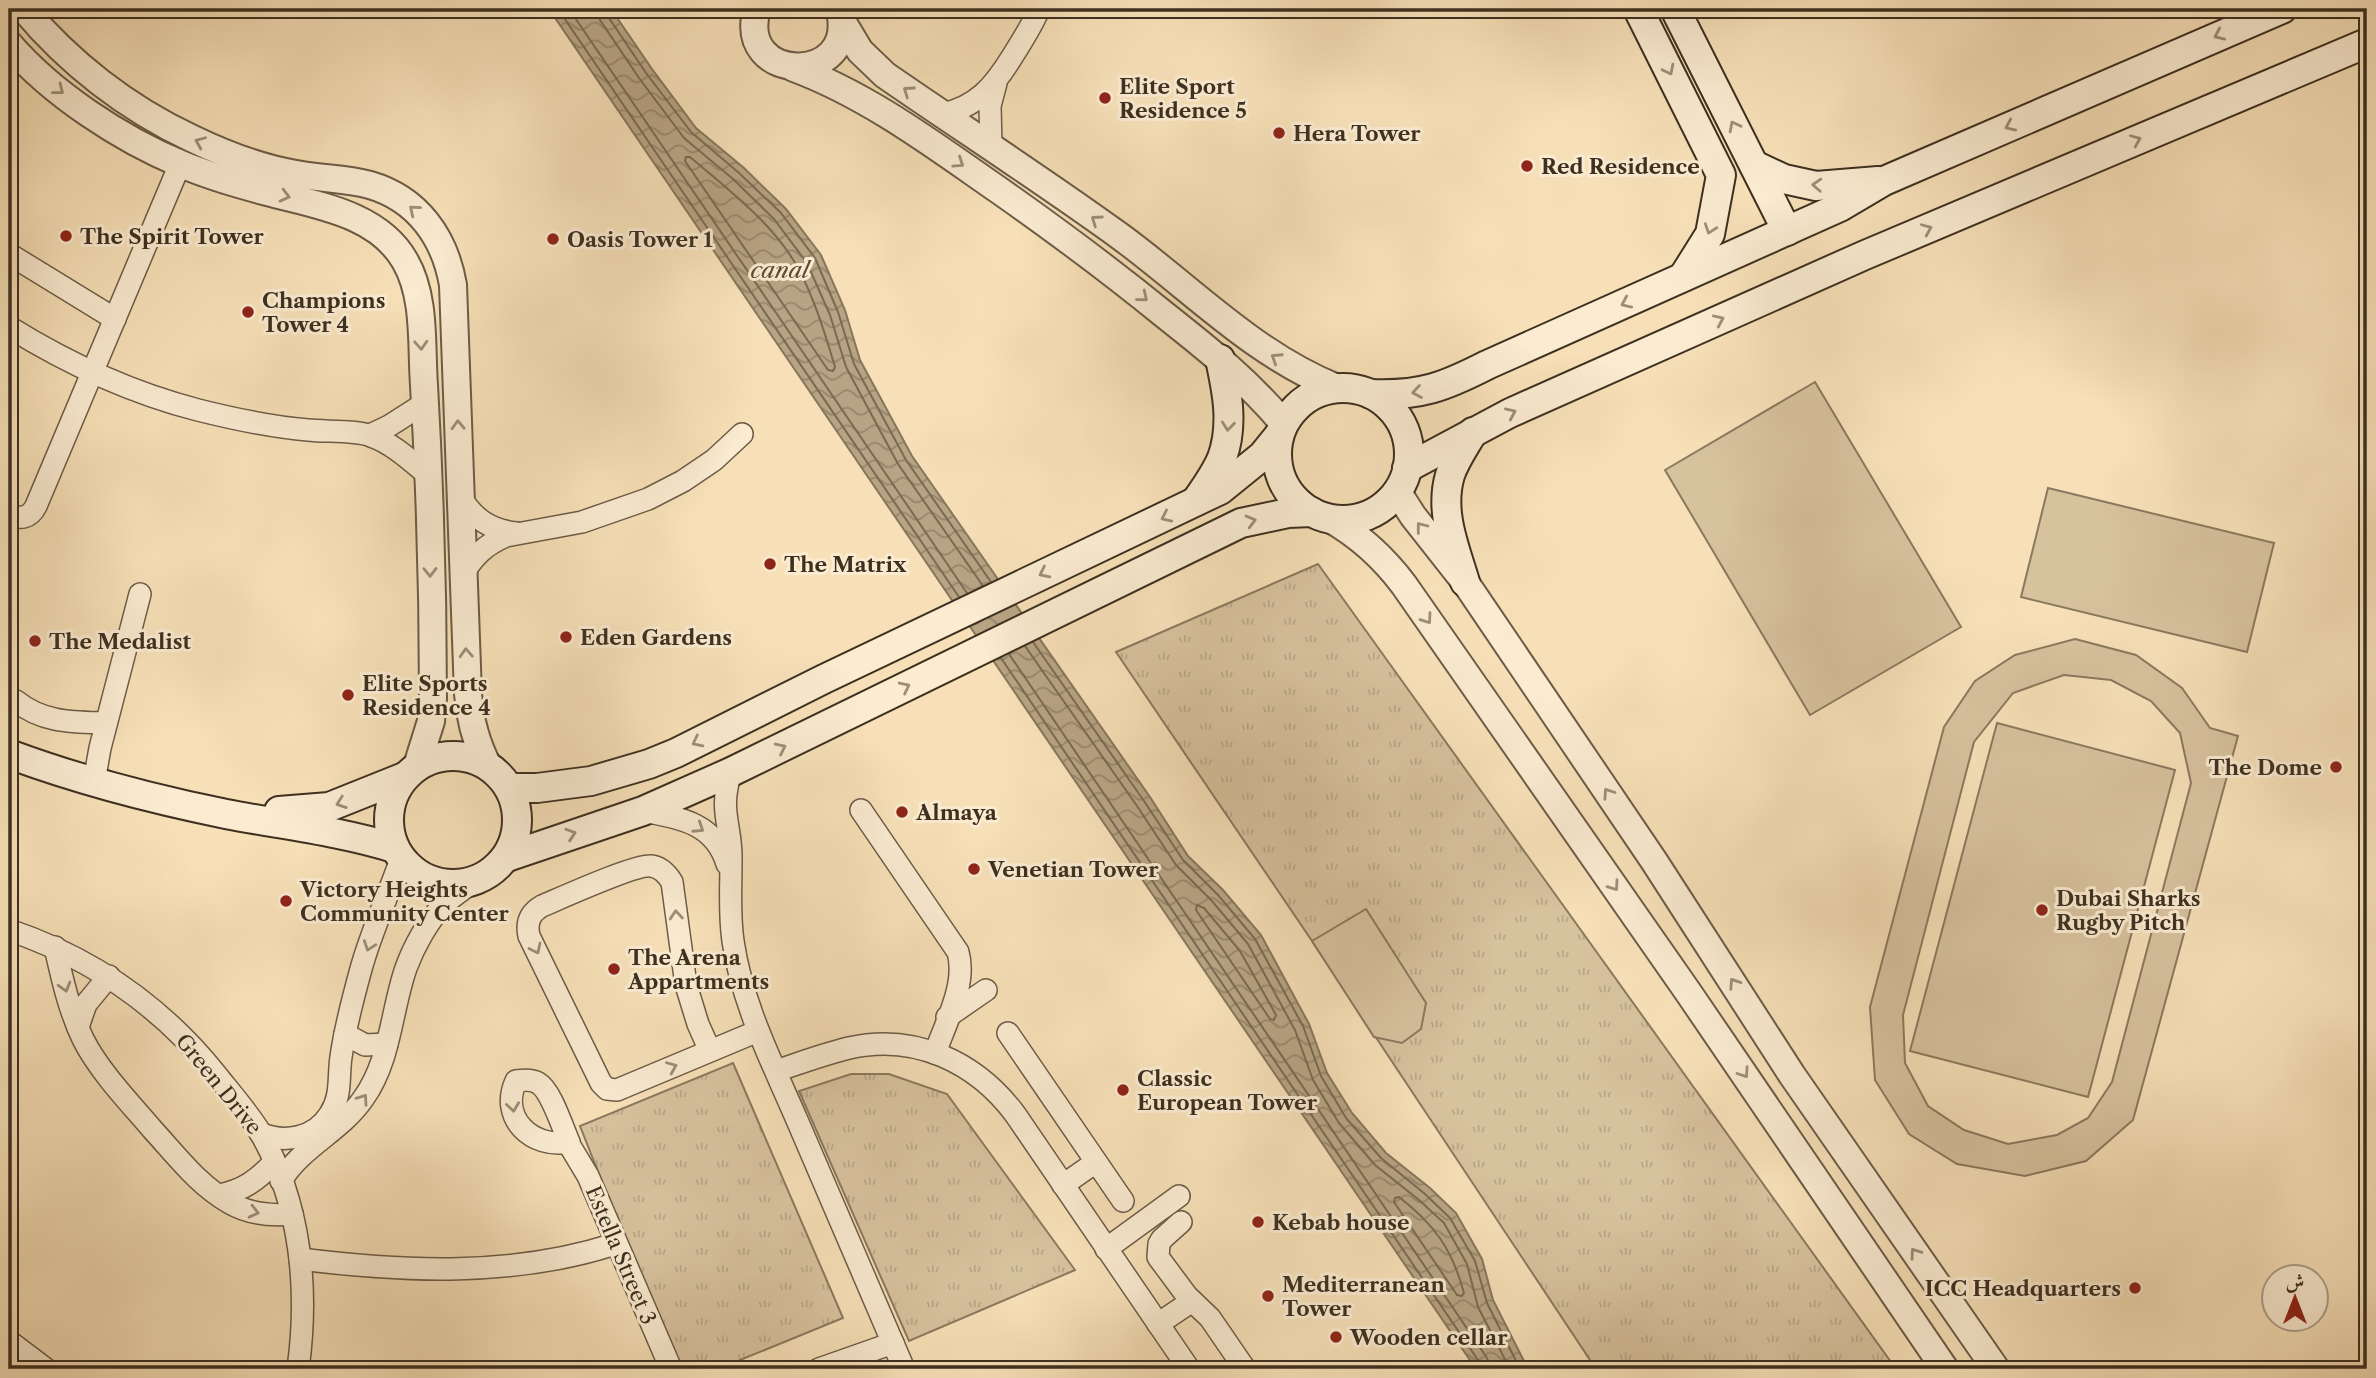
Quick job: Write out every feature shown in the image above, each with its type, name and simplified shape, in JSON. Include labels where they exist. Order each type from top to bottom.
[{"type":"main road","points":[[1638,9],[1721,175],[1710,234],[1683,277]]},
{"type":"main road","points":[[1675,9],[1787,231]]},
{"type":"main road","points":[[1371,394],[1411,394],[1450,384],[1840,207],[1884,181],[2282,9]]},
{"type":"main road","points":[[1402,480],[1473,432],[1510,413],[1865,255],[2367,43]]},
{"type":"main road","points":[[1754,165],[1784,179],[1816,186],[1884,181]]},
{"type":"main road","points":[[1196,503],[1222,459],[1228,428],[1227,388],[1220,359]]},
{"type":"main road","points":[[411,772],[394,793],[388,811],[389,830],[398,853],[412,870],[426,879],[458,885],[474,881],[486,876],[507,857],[643,811],[731,772],[1241,523],[1287,513],[1360,518],[1387,503],[1402,480],[1409,450],[1406,433],[1398,417],[1386,404],[1371,394],[1355,389],[1337,388],[1321,392],[1306,399],[1293,410],[1262,456],[1220,490],[1196,503],[824,679],[676,753],[649,764],[578,783],[510,788]]},
{"type":"main road","points":[[1281,430],[1276,453],[1278,471],[1285,487],[1297,502],[1321,516]]},
{"type":"main road","points":[[1465,582],[1446,511],[1446,492],[1450,473],[1473,432]]},
{"type":"main road","points":[[9,754],[94,782],[228,814],[345,834],[398,853]]},
{"type":"main road","points":[[228,814],[329,807],[411,772],[434,758],[471,758],[488,766],[510,788],[518,823],[507,857]]},
{"type":"street","points":[[24,9],[74,61],[149,116],[190,138],[264,167],[369,185],[398,198],[424,217],[440,242],[451,270],[453,285],[462,577],[470,712],[479,748],[488,766]]},
{"type":"street","points":[[757,9],[754,32],[768,57],[844,89],[956,161],[1042,221],[1127,284],[1220,359],[1253,389],[1281,430]]},
{"type":"street","points":[[942,114],[968,107],[997,81],[1040,9]]},
{"type":"street","points":[[794,68],[809,67],[829,55],[841,36],[841,15]]},
{"type":"street","points":[[841,15],[860,51],[872,63],[1122,238],[1258,346],[1300,372],[1337,388]]},
{"type":"street","points":[[9,44],[47,81],[83,109],[150,149],[180,164],[226,181],[347,214],[380,233],[393,245],[408,266],[417,290],[425,403],[433,698],[431,721],[411,772]]},
{"type":"street","points":[[991,146],[990,106],[997,81]]},
{"type":"street","points":[[9,514],[18,518],[34,511],[180,164]]},
{"type":"street","points":[[9,254],[116,319]]},
{"type":"street","points":[[9,327],[94,372],[143,393],[223,416],[305,430],[370,435],[410,460],[428,475]]},
{"type":"street","points":[[370,435],[425,403]]},
{"type":"street","points":[[462,577],[484,547],[506,536],[582,522],[648,499],[714,460],[742,434]]},
{"type":"street","points":[[1402,480],[1465,582],[1654,861],[1791,1074],[1996,1369]]},
{"type":"street","points":[[460,496],[474,516],[484,523],[494,529],[518,533]]},
{"type":"street","points":[[1321,516],[1363,541],[1392,569],[1714,1029],[1945,1369]]},
{"type":"street","points":[[94,782],[106,723],[140,594]]},
{"type":"street","points":[[16,701],[27,710],[53,719],[106,723]]},
{"type":"street","points":[[731,772],[724,810],[730,849],[729,876],[738,971],[758,1031],[904,1369]]},
{"type":"street","points":[[861,810],[958,952],[961,972],[935,1052]]},
{"type":"street","points":[[643,811],[695,823],[719,845],[729,876]]},
{"type":"street","points":[[260,1133],[271,1138],[287,1139],[304,1135],[319,1126],[336,1104],[340,1090],[340,1059],[345,1034],[362,967],[398,853]]},
{"type":"street","points":[[710,1051],[686,985],[672,882],[667,874],[660,869],[642,867],[542,906],[531,915],[529,936],[604,1087],[617,1090],[758,1031]]},
{"type":"street","points":[[219,1195],[232,1193],[295,1161],[337,1128],[363,1099],[381,1064],[407,968],[424,931],[445,904],[474,881]]},
{"type":"street","name":"Green Drive","points":[[9,930],[55,947],[109,976],[160,1014],[241,1105],[260,1133],[292,1214],[300,1259],[303,1307],[299,1369]]},
{"type":"street","points":[[55,947],[78,1027],[88,1047],[121,1093],[194,1175],[230,1203],[254,1212],[292,1214]]},
{"type":"street","points":[[78,1027],[86,1004],[109,976]]},
{"type":"street","points":[[947,1017],[986,990]]},
{"type":"street","points":[[1714,1029],[1735,1021],[1748,1025],[1791,1074]]},
{"type":"street","points":[[1008,1033],[1122,1201]]},
{"type":"street","points":[[345,1034],[365,1045],[387,1044]]},
{"type":"street","points":[[776,1070],[849,1048],[870,1045],[913,1047],[935,1052],[965,1066],[1001,1096],[1189,1369]]},
{"type":"street","name":"Estella Street 3","points":[[569,1142],[588,1176],[671,1369]]},
{"type":"street","points":[[1063,1185],[1096,1162]]},
{"type":"street","points":[[1106,1249],[1179,1196]]},
{"type":"street","points":[[1181,1222],[1162,1239],[1157,1251],[1161,1262],[1192,1301],[1210,1318],[1245,1369]]},
{"type":"street","points":[[300,1259],[395,1268],[495,1267],[568,1257],[615,1244]]},
{"type":"street","points":[[1158,1324],[1192,1301]]},
{"type":"street","points":[[9,1341],[46,1369]]},
{"type":"street","points":[[819,1369],[849,1364],[893,1343]]},
{"type":"green space","points":[[1815,382],[1961,627],[1810,715],[1665,470]]},
{"type":"green space","points":[[2048,488],[2274,543],[2247,652],[2021,597]]},
{"type":"green space","points":[[1318,564],[1896,1369],[1596,1369],[1312,941],[1116,652]]},
{"type":"green space","points":[[2075,639],[2136,655],[2182,688],[2210,728],[2238,736],[2133,1120],[2086,1161],[2025,1176],[1957,1164],[1909,1134],[1875,1080],[1870,1007],[1944,727],[1975,681],[2015,655]],"holes":[[[2064,675],[2111,680],[2151,701],[2180,733],[2191,783],[2112,1082],[2088,1118],[2057,1135],[2008,1144],[1964,1130],[1928,1106],[1905,1063],[1903,1015],[1974,742],[2013,693]]]},
{"type":"green space","name":"Dubai Sharks Rugby Pitch","points":[[1997,723],[2175,770],[2088,1097],[1910,1051]]},
{"type":"green space","points":[[1366,909],[1426,1003],[1421,1029],[1402,1043],[1374,1037],[1312,941]]},
{"type":"green space","points":[[733,1063],[843,1318],[718,1369],[676,1369],[580,1126]]},
{"type":"green space","points":[[851,1074],[889,1074],[947,1094],[1075,1270],[909,1341],[799,1091]]},
{"type":"water","name":"canal","points":[[549,9],[611,9],[696,128],[744,168],[786,209],[821,255],[845,310],[860,360],[912,456],[1150,797],[1188,856],[1223,890],[1261,935],[1309,1024],[1327,1073],[1352,1113],[1386,1153],[1456,1213],[1482,1259],[1493,1300],[1528,1369],[1476,1369]]},
{"type":"place","name":"Elite Sport Residence 5","points":[[1105,98]]},
{"type":"place","name":"Hera Tower","points":[[1279,133]]},
{"type":"place","name":"Red Residence","points":[[1527,166]]},
{"type":"place","name":"The Spirit Tower","points":[[66,236]]},
{"type":"place","name":"Oasis Tower 1","points":[[553,239]]},
{"type":"place","name":"Champions Tower 4","points":[[248,312]]},
{"type":"place","name":"The Matrix","points":[[770,564]]},
{"type":"place","name":"Eden Gardens","points":[[566,637]]},
{"type":"place","name":"The Medalist","points":[[35,641]]},
{"type":"place","name":"Elite Sports Residence 4","points":[[348,695]]},
{"type":"place","name":"The Dome","points":[[2336,767]]},
{"type":"place","name":"Almaya","points":[[902,812]]},
{"type":"place","name":"Venetian Tower","points":[[974,869]]},
{"type":"place","name":"Victory Heights Community Center","points":[[286,901]]},
{"type":"place","name":"Dubai Sharks Rugby Pitch","points":[[2042,910]]},
{"type":"place","name":"The Arena Appartments","points":[[614,969]]},
{"type":"place","name":"Classic European Tower","points":[[1123,1090]]},
{"type":"place","name":"Kebab house","points":[[1258,1222]]},
{"type":"place","name":"ICC Headquarters","points":[[2135,1288]]},
{"type":"place","name":"Mediterranean Tower","points":[[1268,1296]]},
{"type":"place","name":"Wooden cellar","points":[[1336,1337]]}]
